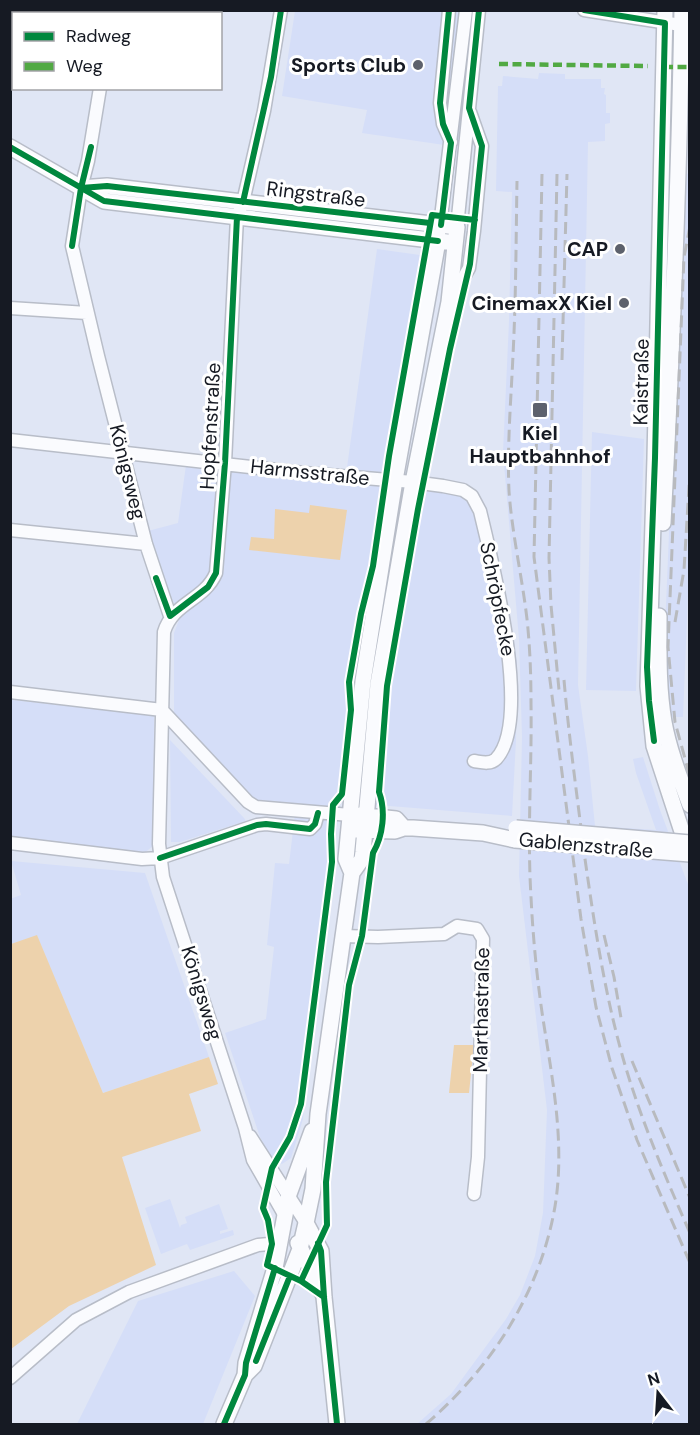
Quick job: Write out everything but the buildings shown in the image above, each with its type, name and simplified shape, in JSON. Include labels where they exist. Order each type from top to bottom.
[{"type":"main road","name":"Kaistraße","points":[[665,17],[656,458],[648,686],[654,746],[690,854]]},
{"type":"main road","name":"Kaistraße","points":[[681,18],[682,67],[659,604],[660,683],[668,739],[690,805]]},
{"type":"main road","name":"Ringstraße","points":[[10,147],[104,201],[456,243]]},
{"type":"main road","name":"Ringstraße","points":[[81,188],[107,186],[457,227]]},
{"type":"main road","points":[[245,1375],[254,1366],[300,1249],[313,1189],[318,1114],[342,936],[352,873],[362,859],[378,684],[413,482],[449,303],[457,227]]},
{"type":"main road","points":[[352,873],[346,859],[363,681],[395,480],[438,241]]},
{"type":"main road","name":"Gablenzstraße","points":[[349,822],[366,823],[395,831],[404,828],[690,843]]},
{"type":"main road","name":"Gablenzstraße","points":[[515,834],[690,854]]},
{"type":"main road","points":[[224,1425],[245,1375],[246,1363],[280,1243],[289,1194],[318,1114]]},
{"type":"main road","points":[[285,1216],[324,1297]]},
{"type":"main road","points":[[306,1223],[321,1251],[338,1425]]},
{"type":"street","name":"Hopfenstraße","points":[[170,616],[208,587],[216,573],[225,463],[237,217],[243,202],[271,77],[281,10]]},
{"type":"street","points":[[449,10],[440,94],[441,118],[452,143]]},
{"type":"street","points":[[438,241],[452,143],[455,95],[466,10]]},
{"type":"street","points":[[457,227],[479,10]]},
{"type":"street","points":[[584,10],[681,18]]},
{"type":"street","name":"Königsweg","points":[[100,90],[72,246],[146,544],[170,616],[164,632],[160,858],[163,877],[245,1128],[253,1160],[285,1216]]},
{"type":"street","points":[[449,303],[470,266],[482,146],[469,108]]},
{"type":"street","points":[[10,308],[87,313]]},
{"type":"street","name":"Harmsstraße","points":[[10,440],[315,474],[395,480]]},
{"type":"street","name":"Schröpfecke","points":[[395,480],[463,490],[476,501],[485,531],[510,661],[510,722],[506,741],[496,760],[489,763],[474,761]]},
{"type":"street","points":[[10,530],[146,544]]},
{"type":"street","points":[[10,692],[162,710],[248,802],[256,807],[318,813],[349,822]]},
{"type":"street","points":[[10,843],[142,859],[160,858],[257,825],[310,829],[315,824],[318,813]]},
{"type":"street","name":"Marthastraße","points":[[342,936],[444,934],[457,926],[477,930],[481,934],[483,939],[478,1157],[474,1194]]},
{"type":"street","name":"Königsweg","points":[[245,1128],[306,1223]]},
{"type":"street","points":[[10,1378],[76,1320],[129,1292],[258,1245],[280,1243]]},
{"type":"shaded area","points":[[11,10],[105,11],[12,12],[11,66]]},
{"type":"shaded area","points":[[295,11],[473,11],[458,147],[362,133],[367,110],[282,96]]},
{"type":"shaded area","points":[[539,73],[565,74],[565,79],[601,79],[601,88],[605,88],[606,113],[610,113],[610,123],[605,124],[605,141],[588,142],[578,685],[595,826],[656,830],[633,759],[643,757],[689,887],[689,1424],[417,1424],[451,1394],[506,1319],[520,1295],[535,1256],[543,1213],[547,1110],[519,876],[522,737],[519,639],[503,452],[512,192],[496,191],[498,86],[502,86],[503,76],[538,79]]},
{"type":"shaded area","points":[[684,173],[690,174],[689,569],[683,717],[669,717],[664,653]]},
{"type":"shaded area","points":[[377,249],[427,256],[423,295],[390,486],[461,493],[471,503],[497,560],[517,662],[512,816],[340,802],[303,1119],[291,1158],[282,1164],[273,1160],[260,1137],[225,1033],[266,1019],[274,947],[267,945],[275,863],[289,864],[296,806],[259,804],[250,799],[174,713],[174,633],[181,615],[161,580],[148,531],[178,523],[186,465],[345,482]]},
{"type":"shaded area","points":[[592,432],[644,439],[636,691],[586,690]]},
{"type":"shaded area","points":[[310,505],[347,510],[340,560],[249,550],[251,537],[274,539],[275,509],[309,513]]},
{"type":"shaded area","points":[[11,700],[154,714],[153,846],[143,854],[11,837]]},
{"type":"shaded area","points":[[170,740],[246,821],[180,842],[171,842]]},
{"type":"shaded area","points":[[11,861],[145,873],[209,1057],[103,1093],[37,936],[11,944],[10,899],[21,895]]},
{"type":"shaded area","points":[[37,935],[103,1093],[209,1057],[218,1084],[189,1094],[201,1131],[122,1157],[156,1265],[69,1306],[11,1349],[11,944]]},
{"type":"shaded area","points":[[454,1045],[474,1045],[469,1093],[449,1093]]},
{"type":"shaded area","points":[[170,1199],[180,1228],[181,1225],[187,1223],[185,1217],[219,1204],[228,1229],[220,1231],[220,1234],[233,1230],[234,1235],[190,1250],[187,1244],[161,1254],[145,1208]]},
{"type":"shaded area","points":[[234,1271],[255,1296],[203,1424],[77,1424],[138,1301]]},
{"type":"railway","points":[[542,174],[534,557],[581,919],[596,1007],[612,1068],[637,1140],[690,1263]]},
{"type":"railway","points":[[557,174],[549,558],[559,690]]},
{"type":"railway","points":[[562,360],[567,174]]},
{"type":"railway","points":[[426,1424],[449,1403],[490,1355],[508,1329],[523,1301],[547,1243],[554,1212],[559,1164],[557,1116],[539,989],[531,897],[529,640],[509,491],[517,181]]},
{"type":"railway","points":[[690,226],[684,257],[668,647],[675,722],[690,777]]},
{"type":"railway","points":[[675,622],[684,570],[690,470]]},
{"type":"railway","points":[[564,680],[584,852],[610,1007],[637,1103],[690,1233]]},
{"type":"railway","points":[[604,935],[621,1018]]},
{"type":"railway","points":[[632,1061],[690,1198]]},
{"type":"marked path","points":[[499,64],[648,66]]},
{"type":"marked path","points":[[664,67],[690,67]]},
{"type":"cycle path","points":[[243,202],[271,77],[281,10]]},
{"type":"cycle path","points":[[441,225],[451,143],[443,124],[440,103],[449,10]]},
{"type":"cycle path","points":[[301,1281],[327,1225],[326,1182],[349,985],[362,936],[373,853],[382,823],[379,792],[387,686],[418,509],[450,349],[470,264],[482,146],[469,108],[479,10]]},
{"type":"cycle path","points":[[584,10],[665,23],[655,458],[647,667],[654,741]]},
{"type":"cycle path","points":[[10,147],[104,201],[438,241]]},
{"type":"cycle path","points":[[72,246],[81,188],[91,147]]},
{"type":"cycle path","points":[[81,188],[107,186],[430,223]]},
{"type":"cycle path","points":[[324,1297],[301,1281],[267,1265],[272,1244],[268,1220],[263,1208],[272,1168],[290,1137],[301,1104],[332,862],[333,805],[342,794],[351,710],[349,682],[361,614],[373,566],[389,456],[432,215],[475,220]]},
{"type":"cycle path","points":[[156,578],[170,616],[208,587],[216,573],[225,463],[237,217]]},
{"type":"cycle path","points":[[160,858],[257,825],[310,829],[315,824],[318,813]]},
{"type":"cycle path","points":[[318,1243],[321,1251],[337,1424]]},
{"type":"cycle path","points":[[224,1424],[245,1375],[246,1363],[275,1268]]},
{"type":"cycle path","points":[[256,1361],[290,1276]]},
{"type":"place","name":"Sports Club","points":[[418,65]]},
{"type":"place","name":"CAP","points":[[620,249]]},
{"type":"place","name":"CinemaxX Kiel","points":[[624,303]]},
{"type":"place","name":"Kiel Hauptbahnhof","points":[[540,410]]}]
